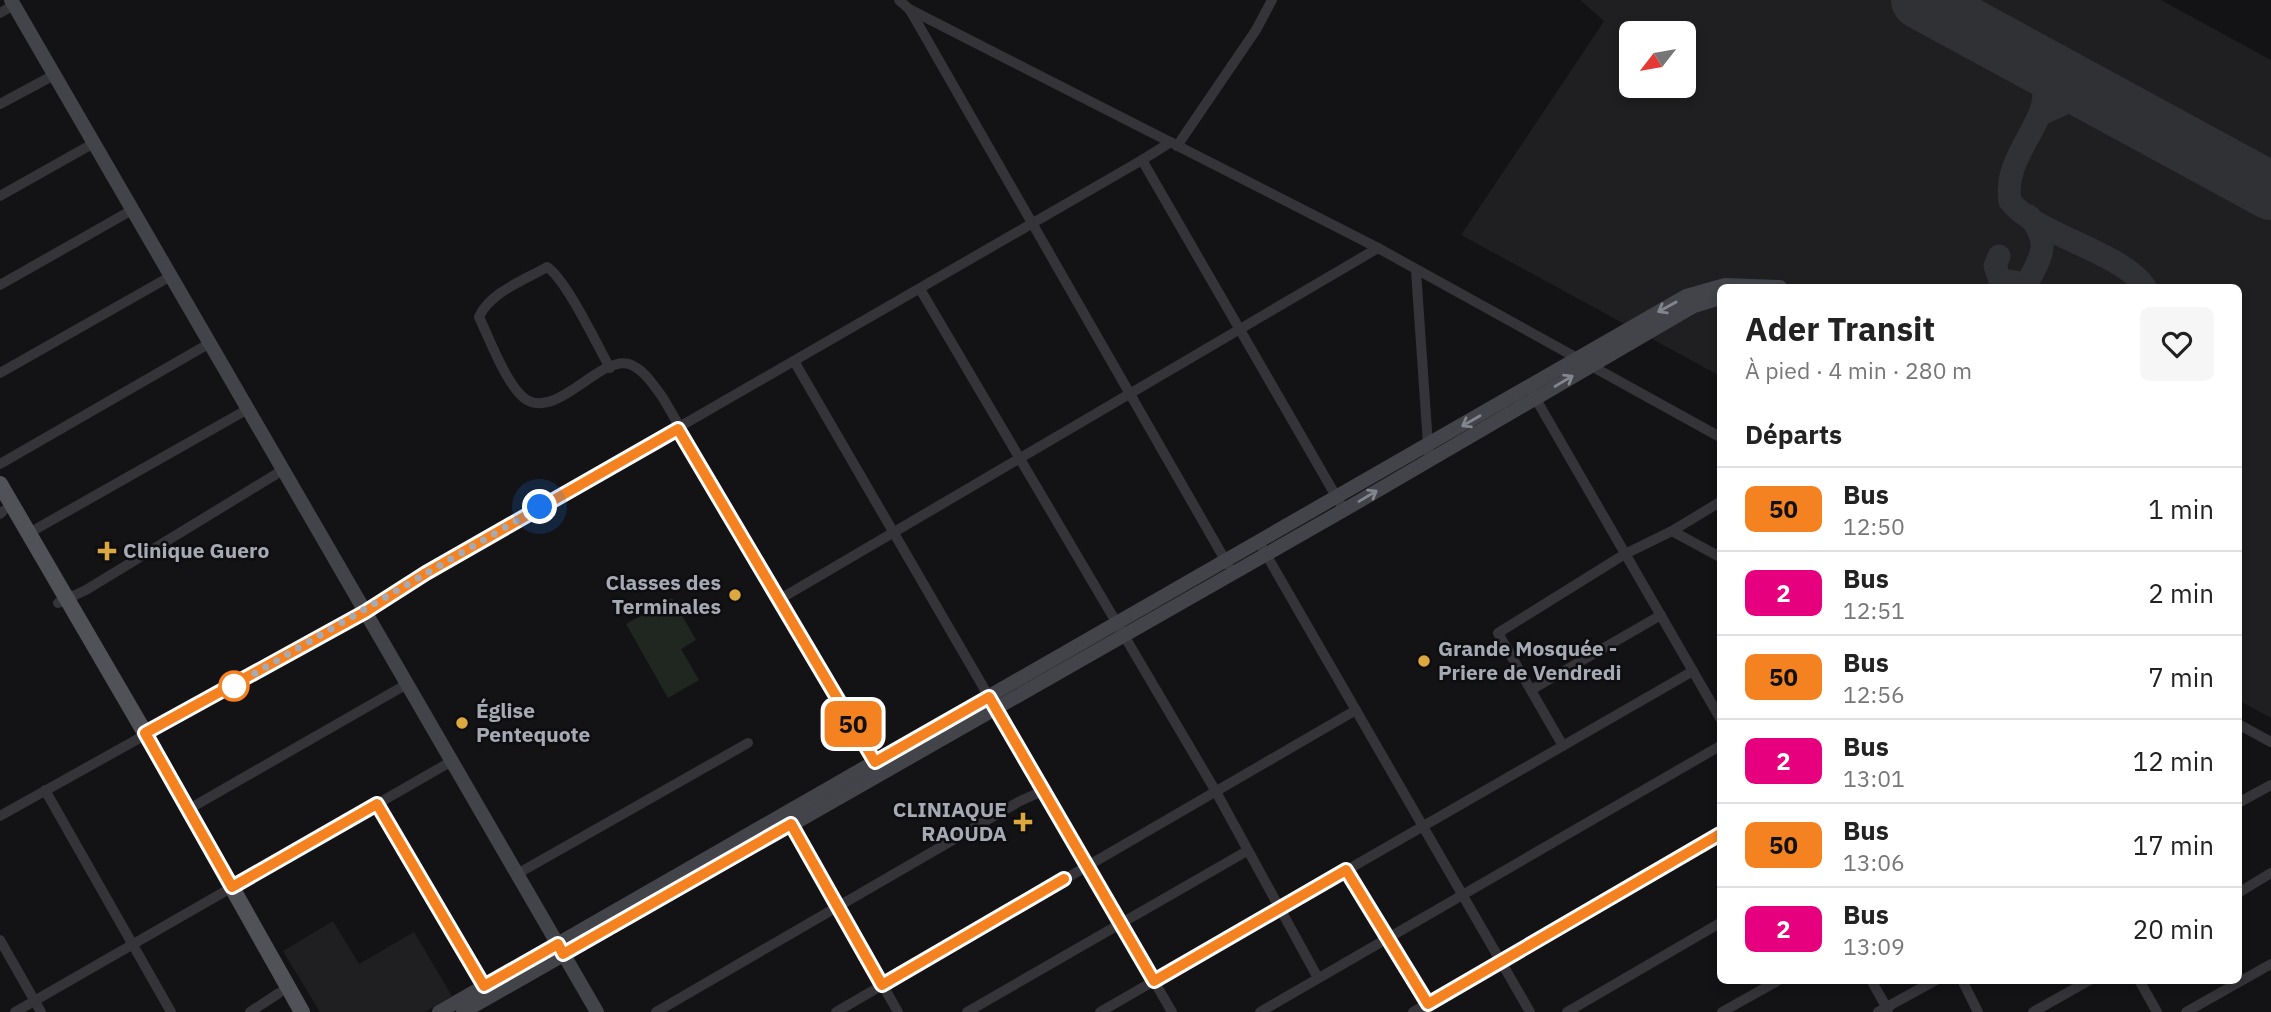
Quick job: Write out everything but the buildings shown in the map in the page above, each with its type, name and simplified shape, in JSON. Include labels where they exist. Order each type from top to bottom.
[{"type":"main road","points":[[0,484],[29,533],[63,601],[228,889],[302,1012]]},
{"type":"main road","points":[[1,510],[63,601]]},
{"type":"main road","points":[[141,736],[188,809],[290,1012]]},
{"type":"street","points":[[899,0],[909,9],[1378,248],[1717,435]]},
{"type":"street","points":[[0,816],[365,612],[426,573],[1032,223],[1174,144],[1256,30],[1272,0]]},
{"type":"street","points":[[0,13],[13,3],[597,1012]]},
{"type":"street","points":[[909,9],[1229,566]]},
{"type":"street","points":[[0,104],[54,75]]},
{"type":"street","points":[[0,196],[94,143]]},
{"type":"street","points":[[1142,160],[1340,504]]},
{"type":"street","points":[[0,285],[132,210]]},
{"type":"street","points":[[780,599],[1378,248]]},
{"type":"street","points":[[610,368],[604,357],[592,337],[575,306],[555,272],[547,267],[497,296],[482,309],[479,317],[515,389],[528,401],[546,403],[586,382],[608,369],[619,362],[631,364],[645,375],[663,398],[678,429],[878,767]]},
{"type":"street","points":[[1416,271],[1429,452]]},
{"type":"street","points":[[0,373],[171,276]]},
{"type":"street","points":[[463,1012],[560,949],[1532,393],[1686,296],[1717,288]]},
{"type":"street","points":[[920,289],[1214,790],[1318,978]]},
{"type":"street","points":[[1584,362],[1694,306],[1717,299]]},
{"type":"street","points":[[0,464],[209,343]]},
{"type":"street","points":[[794,361],[1172,1012]]},
{"type":"street","points":[[1532,393],[1717,714]]},
{"type":"street","points":[[29,533],[248,409]]},
{"type":"street","points":[[63,601],[283,470]]},
{"type":"street","points":[[1563,746],[1499,633],[1625,554],[1672,531],[1717,504]]},
{"type":"street","points":[[1672,531],[1717,555]]},
{"type":"street","points":[[1262,548],[1531,1012]]},
{"type":"street","points":[[1531,690],[1661,615]]},
{"type":"street","points":[[1100,1012],[1693,671]]},
{"type":"street","points":[[188,809],[407,684]]},
{"type":"street","points":[[836,1012],[1214,790],[1356,710]]},
{"type":"street","points":[[2242,726],[2271,742]]},
{"type":"street","points":[[517,874],[748,743]]},
{"type":"street","points":[[1260,1012],[1717,748]]},
{"type":"street","points":[[15,1012],[452,761]]},
{"type":"street","points":[[2242,801],[2271,785]]},
{"type":"street","points":[[45,790],[171,1012]]},
{"type":"street","points":[[656,1012],[1020,801],[1043,791]]},
{"type":"street","points":[[377,804],[484,986]]},
{"type":"street","points":[[788,819],[898,1012]]},
{"type":"street","points":[[1413,1012],[1717,836]]},
{"type":"street","points":[[967,1012],[1247,851]]},
{"type":"street","points":[[1346,870],[1428,1004]]},
{"type":"street","points":[[2242,891],[2271,873]]},
{"type":"street","points":[[1567,1012],[1717,925]]},
{"type":"street","points":[[0,940],[41,1012]]},
{"type":"street","points":[[439,1012],[484,986],[560,949]]},
{"type":"street","points":[[2242,980],[2271,964]]},
{"type":"street","points":[[1722,1012],[1772,984]]},
{"type":"street","points":[[1873,984],[1885,1010],[1929,984]]},
{"type":"street","points":[[1964,984],[1978,1012]]},
{"type":"street","points":[[2033,1012],[2083,984]]},
{"type":"street","points":[[2141,984],[2157,1012]]},
{"type":"street","points":[[2186,1012],[2236,984]]},
{"type":"street","points":[[250,1012],[279,993]]},
{"type":"shaded area","points":[[1580,0],[2161,0],[2271,60],[2271,718],[2242,702],[2242,284],[1717,284],[1717,374],[1461,235],[1604,21]]},
{"type":"shaded area","points":[[672,598],[696,640],[681,649],[699,680],[668,698],[626,624]]},
{"type":"shaded area","points":[[333,921],[359,964],[414,932],[452,996],[425,1012],[320,1012],[283,951]]},
{"type":"taxiway","points":[[2014,51],[2035,69],[2043,87],[2043,105],[2010,179],[2010,201],[2038,223],[2118,263],[2142,284]]},
{"type":"taxiway","points":[[2041,114],[2074,99],[2104,100]]},
{"type":"taxiway","points":[[2027,284],[2042,251],[2040,235],[2029,216]]},
{"type":"taxiway","points":[[1999,256],[1995,266],[2000,280],[2027,284]]},
{"type":"runway","points":[[1920,0],[2271,191]]},
{"type":"bus line","name":"50","points":[[1064,879],[882,985],[791,824],[563,954],[558,944],[484,986],[377,804],[232,887],[145,733],[365,612],[426,573],[678,429],[875,762],[989,697],[1154,981],[1346,870],[1428,1004],[1717,836]]},
{"type":"place","name":"Clinique Guero","points":[[107,551]]},
{"type":"place","name":"Classes des Terminales","points":[[735,595]]},
{"type":"place","name":"Grande Mosquée - Priere de Vendredi","points":[[1424,661]]},
{"type":"place","name":"Église Pentequote","points":[[462,723]]},
{"type":"place","name":"CLINIAQUE RAOUDA","points":[[1023,822]]},
{"type":"route","points":[[234,686],[228,689],[365,612],[540,507]]}]
